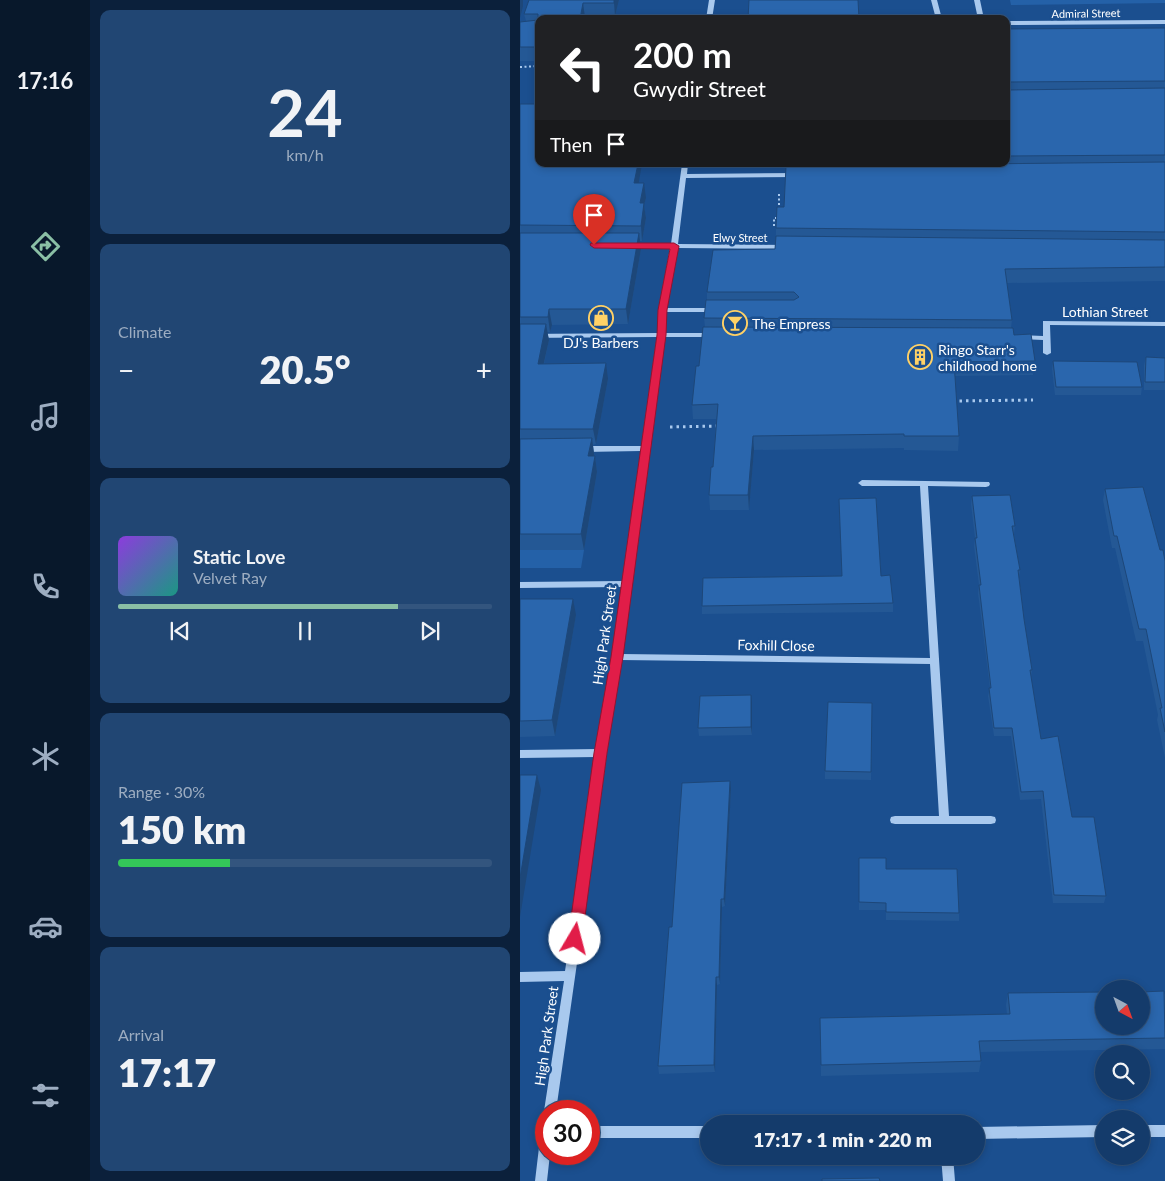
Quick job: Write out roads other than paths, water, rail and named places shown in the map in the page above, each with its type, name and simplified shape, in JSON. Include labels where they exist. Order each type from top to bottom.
[{"type":"street","points":[[710,15],[712,0]]},
{"type":"street","points":[[934,0],[938,15]]},
{"type":"street","points":[[977,0],[980,15]]},
{"type":"street","name":"Admiral Street","points":[[1010,24],[1165,22]]},
{"type":"street","name":"High Park Street","points":[[552,1100],[601,753],[617,657],[662,335],[663,310],[685,167]]},
{"type":"street","points":[[684,176],[809,175]]},
{"type":"street","name":"Elwy Street","points":[[624,246],[793,247]]},
{"type":"street","points":[[663,310],[721,310]]},
{"type":"street","name":"Lothian Street","points":[[1046,338],[1046,323],[1165,324]]},
{"type":"street","points":[[520,336],[720,335]]},
{"type":"street","points":[[1009,337],[1046,338],[1047,353]]},
{"type":"street","points":[[578,449],[646,448]]},
{"type":"street","points":[[862,483],[986,484]]},
{"type":"street","points":[[924,484],[944,820]]},
{"type":"street","points":[[520,585],[627,584]]},
{"type":"street","name":"Foxhill Close","points":[[617,657],[935,661]]},
{"type":"street","points":[[520,754],[601,753]]},
{"type":"street","points":[[895,820],[991,820]]},
{"type":"street","points":[[520,977],[570,976]]},
{"type":"street","points":[[1150,1131],[1165,1131]]},
{"type":"street","points":[[600,1132],[700,1132]]},
{"type":"street","points":[[985,1133],[1095,1132]]},
{"type":"street","points":[[541,1181],[543,1165]]},
{"type":"street","points":[[947,1165],[948,1181]]},
{"type":"place","name":"DJ's Barbers","points":[[601,318]]},
{"type":"place","name":"The Empress","points":[[735,323]]},
{"type":"place","name":"Ringo Starr's childhood home","points":[[920,357]]}]
